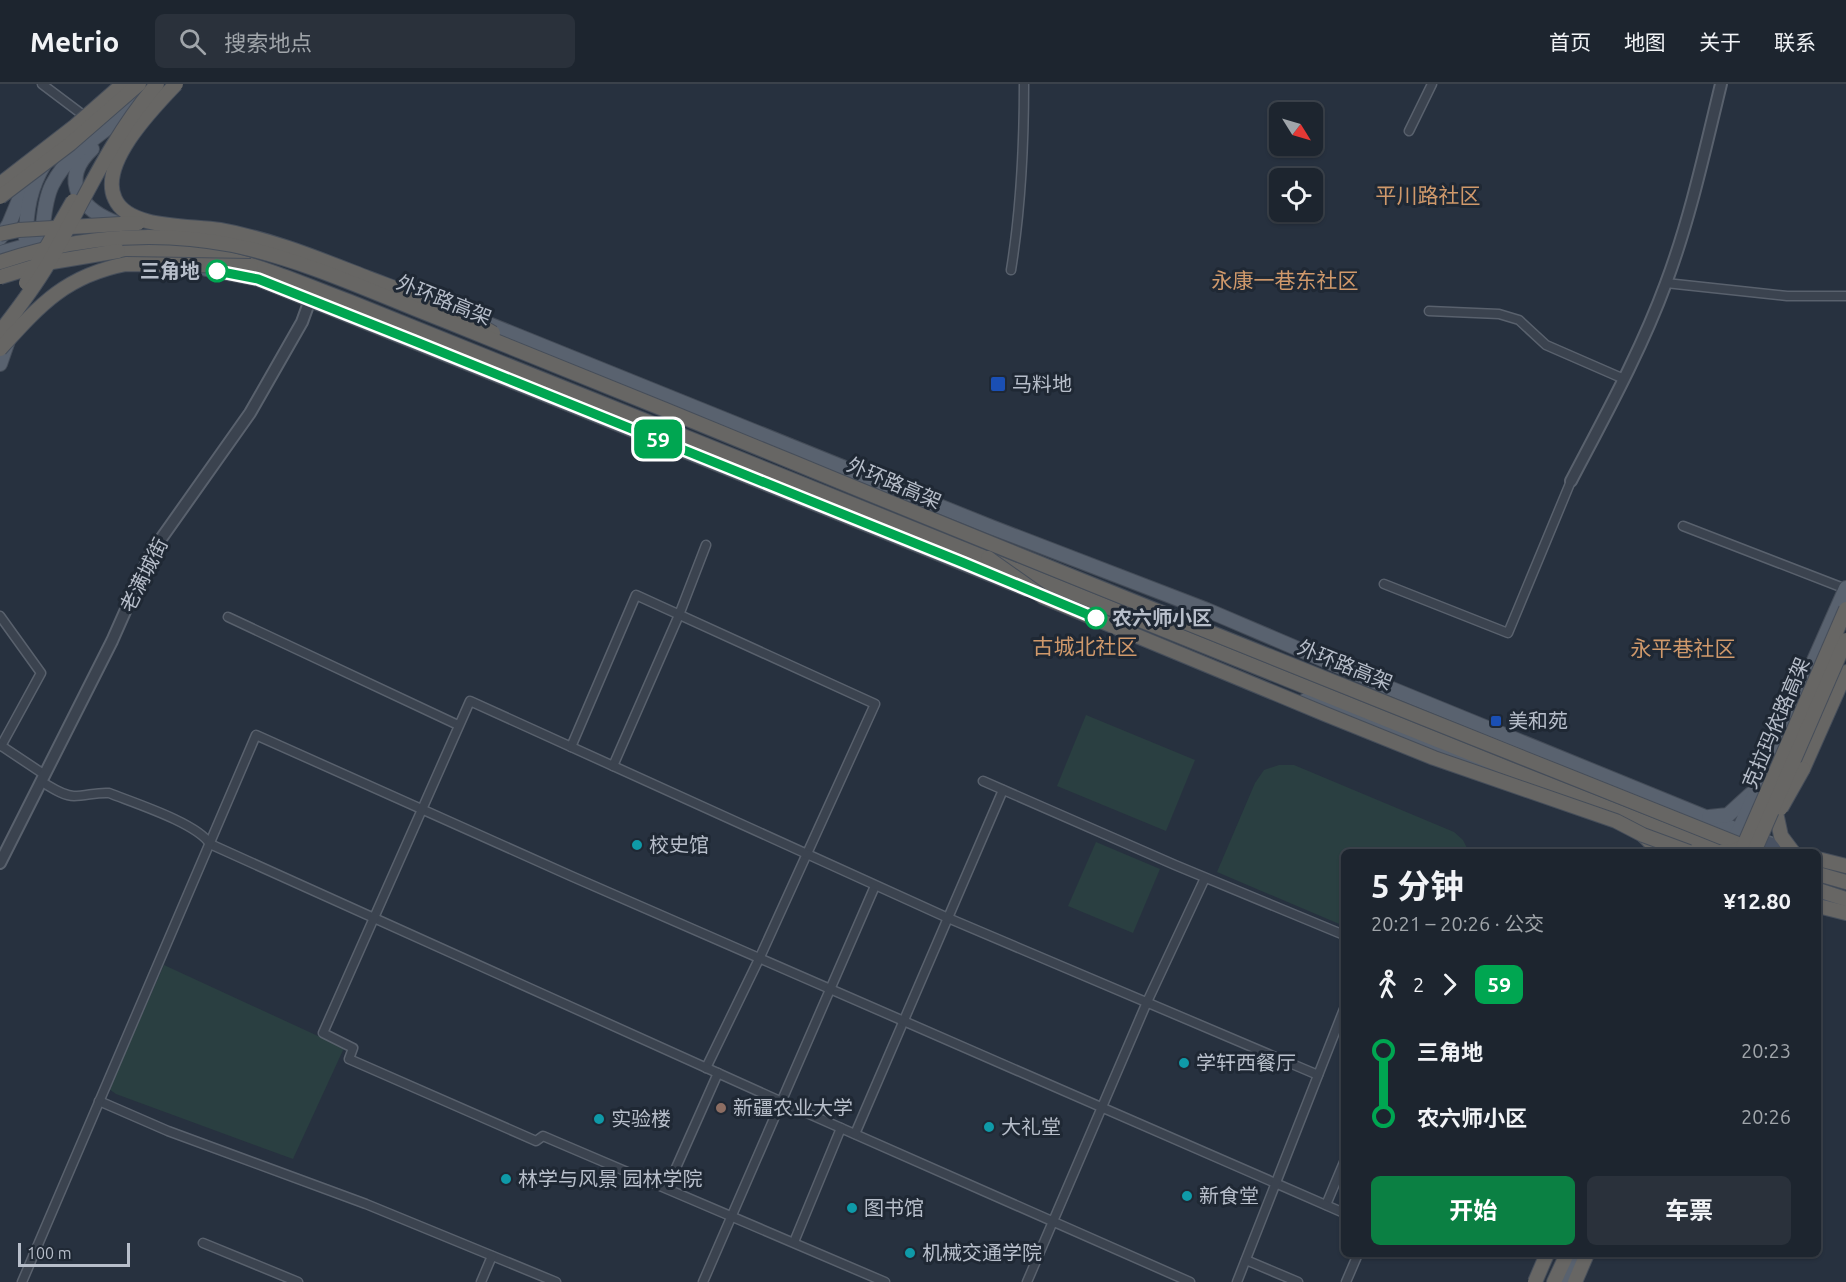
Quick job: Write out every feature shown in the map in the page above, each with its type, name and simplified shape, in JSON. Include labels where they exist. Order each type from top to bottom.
[{"type":"highway","points":[[0,184],[75,126],[123,84]]},
{"type":"highway","points":[[0,197],[87,130],[139,84]]},
{"type":"highway","points":[[0,317],[27,281],[98,160],[157,84]]},
{"type":"highway","points":[[157,224],[122,210],[113,194],[112,173],[124,149],[140,126],[176,84]]},
{"type":"highway","points":[[0,332],[28,296],[47,266],[115,140]]},
{"type":"highway","points":[[0,236],[19,230],[157,224],[220,230],[282,246],[463,316],[528,354]]},
{"type":"highway","name":"外环路高架","points":[[0,262],[55,246],[88,240],[130,237],[202,240],[262,252],[347,282],[528,354],[996,546],[1757,849]]},
{"type":"highway","name":"外环路高架","points":[[0,279],[46,262],[118,251],[164,250],[224,258],[251,266],[348,301],[1712,849]]},
{"type":"highway","points":[[0,349],[50,297],[68,284],[108,268],[126,264],[251,266]]},
{"type":"highway","points":[[988,558],[1043,597],[1434,758],[1616,821],[1643,835],[1681,849]]},
{"type":"highway","name":"克拉玛依路高架","points":[[1742,849],[1846,609]]},
{"type":"highway","name":"克拉玛依路高架","points":[[1757,849],[1846,640]]},
{"type":"highway","points":[[1736,849],[1758,840],[1774,822],[1803,769],[1846,672]]},
{"type":"highway","points":[[1775,808],[1781,836],[1791,849]]},
{"type":"highway","points":[[1643,835],[1657,849]]},
{"type":"highway","points":[[1821,861],[1846,866]]},
{"type":"highway","points":[[1821,875],[1846,882]]},
{"type":"highway","points":[[1821,891],[1846,899]]},
{"type":"highway","points":[[1821,907],[1846,914]]},
{"type":"highway","points":[[1535,1282],[1554,1257]]},
{"type":"highway","points":[[1554,1282],[1566,1257]]},
{"type":"highway","points":[[1565,1282],[1575,1257]]},
{"type":"highway","points":[[1575,1282],[1586,1257]]},
{"type":"main road","points":[[30,271],[26,216],[30,196],[42,167],[50,153],[123,84]]},
{"type":"main road","points":[[120,225],[99,216],[81,200],[76,192],[75,172],[82,158],[157,84]]},
{"type":"main road","points":[[0,364],[41,241],[46,201],[52,186],[61,170],[76,153],[136,105]]},
{"type":"main road","points":[[0,236],[9,224],[25,185],[42,167]]},
{"type":"main road","points":[[0,253],[41,241],[120,225],[175,228],[259,245],[423,297],[991,527],[1207,610],[1739,831],[1757,849],[1846,645]]},
{"type":"main road","points":[[0,279],[91,258],[176,262],[258,279],[964,563],[1248,682],[1327,707],[1680,848]]},
{"type":"main road","points":[[1731,849],[1846,589]]},
{"type":"main road","points":[[1707,818],[1728,815],[1741,805],[1758,786]]},
{"type":"main road","points":[[1821,861],[1846,872]]},
{"type":"main road","points":[[1821,899],[1846,907]]},
{"type":"main road","points":[[1548,1282],[1554,1257]]},
{"type":"street","points":[[42,84],[88,119]]},
{"type":"street","points":[[1011,270],[1019,223],[1024,84]]},
{"type":"street","points":[[1409,131],[1432,84]]},
{"type":"street","points":[[1384,584],[1508,633],[1571,481],[1624,379],[1666,283],[1697,183],[1721,84]]},
{"type":"street","points":[[1666,283],[1787,296],[1846,296]]},
{"type":"street","name":"老满城街","points":[[0,863],[112,641],[151,553],[250,413],[302,322],[310,300]]},
{"type":"street","points":[[1430,311],[1499,314],[1519,320],[1546,345],[1624,379]]},
{"type":"street","points":[[1683,526],[1846,589]]},
{"type":"street","points":[[613,766],[706,545]]},
{"type":"street","points":[[572,747],[636,595],[875,704],[760,957],[706,1068]]},
{"type":"street","points":[[0,616],[41,673],[1,746],[68,795],[109,793],[199,831],[210,844],[782,1102],[1190,1282]]},
{"type":"street","points":[[228,616],[458,725]]},
{"type":"street","points":[[885,1282],[543,1136],[536,1141],[349,1059],[353,1048],[323,1033],[470,701],[875,886],[1318,1075]]},
{"type":"street","points":[[22,1282],[256,735],[422,810],[1341,1211]]},
{"type":"street","points":[[983,781],[1205,878],[1341,934]]},
{"type":"street","points":[[855,1134],[1003,790]]},
{"type":"street","points":[[1027,1282],[1147,1002],[1205,878]]},
{"type":"street","points":[[703,1282],[875,886]]},
{"type":"street","points":[[1237,1282],[1341,1017]]},
{"type":"street","points":[[667,1188],[718,1073]]},
{"type":"street","points":[[99,1101],[168,1131],[366,1204],[556,1282]]},
{"type":"street","points":[[794,1242],[841,1128]]},
{"type":"street","points":[[1326,1205],[1341,1169]]},
{"type":"street","points":[[203,1243],[298,1282]]},
{"type":"street","points":[[481,1282],[492,1256]]},
{"type":"street","points":[[1346,1282],[1357,1257]]},
{"type":"street","points":[[1246,1260],[1298,1282]]},
{"type":"green space","points":[[1086,715],[1195,760],[1166,831],[1057,786]]},
{"type":"green space","points":[[1279,765],[1294,765],[1454,832],[1463,840],[1468,849],[1341,849],[1341,925],[1217,872],[1255,783],[1264,770]]},
{"type":"green space","points":[[1096,842],[1160,869],[1133,933],[1068,906]]},
{"type":"green space","points":[[164,965],[344,1048],[293,1159],[116,1094],[109,1089]]},
{"type":"bus line","name":"59","points":[[217,271],[258,279],[1096,618]]},
{"type":"place","name":"三角地","points":[[217,271]]},
{"type":"place","name":"马料地","points":[[998,384]]},
{"type":"place","name":"农六师小区","points":[[1096,618]]},
{"type":"place","name":"美和苑","points":[[1496,721]]},
{"type":"place","name":"校史馆","points":[[637,845]]},
{"type":"place","name":"学轩西餐厅","points":[[1184,1063]]},
{"type":"place","name":"新疆农业大学","points":[[721,1108]]},
{"type":"place","name":"实验楼","points":[[599,1119]]},
{"type":"place","name":"大礼堂","points":[[989,1127]]},
{"type":"place","name":"林学与风景 园林学院","points":[[506,1179]]},
{"type":"place","name":"新食堂","points":[[1187,1196]]},
{"type":"place","name":"图书馆","points":[[852,1208]]},
{"type":"place","name":"机械交通学院","points":[[910,1253]]},
{"type":"district","name":"平川路社区","points":[[1428,196]]},
{"type":"district","name":"永康一巷东社区","points":[[1285,281]]},
{"type":"district","name":"古城北社区","points":[[1085,647]]},
{"type":"district","name":"永平巷社区","points":[[1683,649]]}]
